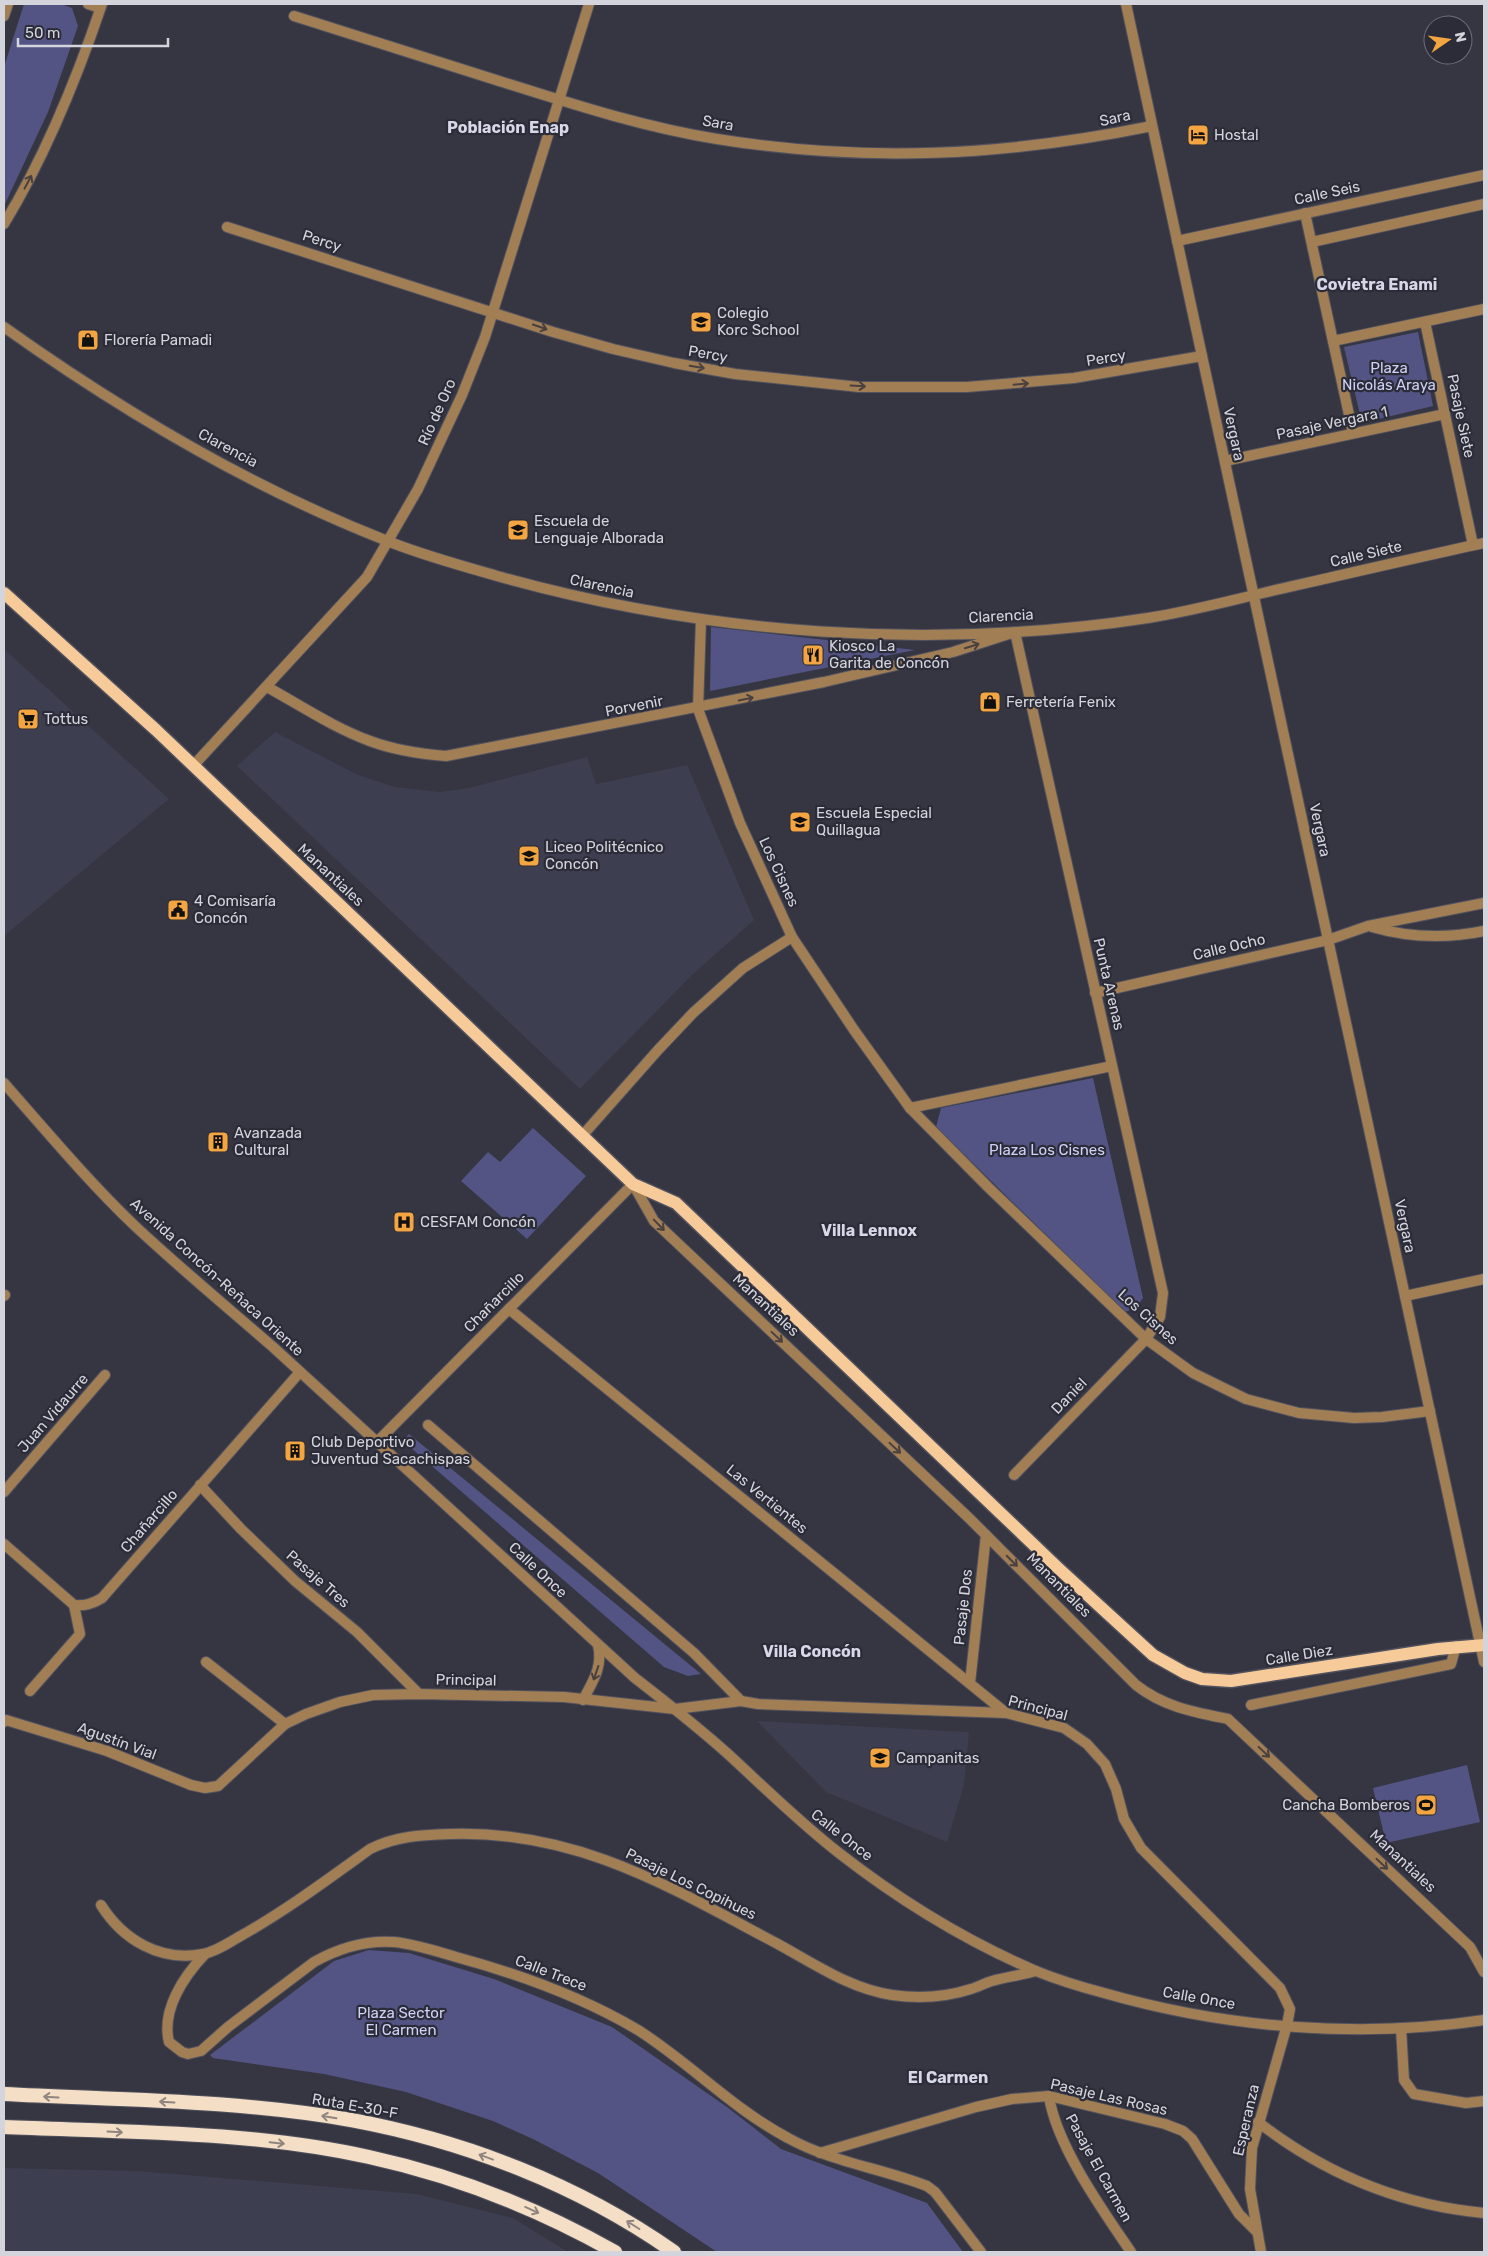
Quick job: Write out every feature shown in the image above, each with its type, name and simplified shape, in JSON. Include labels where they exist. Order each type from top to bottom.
[{"type":"highway","name":"Ruta E-30-F","points":[[4,2094],[257,2108],[389,2128],[465,2149],[559,2186],[625,2220],[674,2252]]},
{"type":"highway","points":[[4,2126],[258,2140],[367,2157],[446,2177],[487,2191],[550,2217],[615,2252]]},
{"type":"main road","name":"Manantiales","points":[[4,593],[193,766],[633,1184],[676,1203],[1058,1568],[1153,1655]]},
{"type":"main road","name":"Calle Diez","points":[[1153,1655],[1185,1673],[1202,1679],[1232,1682],[1456,1646],[1483,1645]]},
{"type":"street","points":[[4,16],[8,4]]},
{"type":"street","points":[[4,224],[43,152],[65,105],[101,6],[88,4]]},
{"type":"street","name":"Río de Oro","points":[[193,766],[367,577],[388,542],[444,435],[494,312],[589,4]]},
{"type":"street","name":"Vergara","points":[[1126,4],[1430,1411],[1483,1645],[1484,1662]]},
{"type":"street","name":"Sara","points":[[294,16],[610,116],[717,139],[771,147],[861,154],[933,154],[987,151],[1077,140],[1152,126]]},
{"type":"street","name":"Calle Seis","points":[[1177,241],[1484,175]]},
{"type":"street","points":[[1312,242],[1484,204]]},
{"type":"street","points":[[1305,213],[1353,433]]},
{"type":"street","name":"Percy","points":[[227,226],[604,347],[674,363],[753,376],[859,386],[931,388],[1020,384],[1118,372],[1202,356]]},
{"type":"street","points":[[1333,342],[1484,309]]},
{"type":"street","name":"Pasaje Siete","points":[[1425,322],[1473,545]]},
{"type":"street","name":"Clarencia","points":[[4,326],[94,388],[211,457],[328,516],[388,542],[541,588],[602,602],[701,619],[784,629],[835,633],[916,634],[1015,632],[1148,618],[1254,595]]},
{"type":"street","name":"Pasaje Vergara 1","points":[[1224,461],[1445,414]]},
{"type":"street","name":"Calle Siete","points":[[1254,595],[1484,543]]},
{"type":"street","name":"Los Cisnes","points":[[701,619],[698,709],[740,823],[792,936],[854,1030],[910,1108],[988,1187],[1146,1339],[1177,1362],[1219,1387],[1273,1407],[1299,1413],[1354,1418],[1382,1418],[1430,1411]]},
{"type":"street","name":"Porvenir","points":[[267,687],[369,741],[403,751],[446,756],[698,709],[953,652],[1015,632]]},
{"type":"street","name":"Punta Arenas","points":[[1015,632],[1163,1293],[1160,1317],[1146,1339]]},
{"type":"street","name":"Calle Ocho","points":[[1095,993],[1328,940],[1368,926],[1484,903]]},
{"type":"street","points":[[1368,926],[1398,934],[1431,937],[1449,937],[1484,931]]},
{"type":"street","points":[[582,1136],[658,1050],[694,1014],[743,968],[792,936]]},
{"type":"street","points":[[910,1108],[1112,1066]]},
{"type":"street","name":"Avenida Concón-Reñaca Oriente","points":[[4,1083],[94,1185],[135,1225],[214,1298],[239,1318],[377,1442]]},
{"type":"street","name":"Chañarcillo","points":[[377,1442],[633,1184]]},
{"type":"street","name":"Manantiales","points":[[633,1184],[654,1221],[986,1534],[1136,1685],[1146,1694],[1174,1708],[1228,1719],[1470,1947],[1484,1972]]},
{"type":"street","points":[[1405,1296],[1484,1279]]},
{"type":"street","name":"Las Vertientes","points":[[509,1309],[1006,1713]]},
{"type":"street","name":"Daniel","points":[[1014,1475],[1146,1339]]},
{"type":"street","name":"Chañarcillo","points":[[74,1605],[89,1605],[102,1598],[300,1372]]},
{"type":"street","name":"Juan Vidaurre","points":[[4,1492],[105,1375]]},
{"type":"street","points":[[428,1424],[694,1653],[741,1701]]},
{"type":"street","name":"Calle Once","points":[[377,1442],[634,1678],[676,1709],[728,1754],[801,1823],[864,1872],[956,1931],[1036,1971],[1127,2000],[1238,2021],[1352,2029],[1401,2028],[1484,2020]]},
{"type":"street","name":"Pasaje Tres","points":[[200,1485],[261,1549],[295,1581],[356,1632],[419,1694]]},
{"type":"street","name":"Pasaje Dos","points":[[970,1683],[986,1534]]},
{"type":"street","points":[[4,1544],[74,1605],[80,1634],[30,1691]]},
{"type":"street","points":[[583,1700],[595,1678],[601,1658],[598,1645]]},
{"type":"street","points":[[1251,1705],[1451,1664],[1456,1646]]},
{"type":"street","points":[[206,1662],[285,1724]]},
{"type":"street","name":"Principal","points":[[218,1786],[285,1724],[340,1702],[373,1695],[564,1697],[676,1709],[741,1701],[768,1704],[1006,1713],[1064,1728],[1076,1735],[1097,1753],[1111,1776],[1124,1819],[1141,1848],[1280,1988],[1290,2009],[1287,2025]]},
{"type":"street","name":"Agustín Vial","points":[[5,1721],[107,1751],[191,1785],[205,1788],[218,1786]]},
{"type":"street","name":"Pasaje Los Copihues","points":[[101,1905],[116,1926],[140,1944],[155,1951],[172,1955],[206,1954],[265,1923],[370,1849],[384,1842],[415,1835],[461,1834],[524,1838],[556,1844],[618,1863],[684,1895],[837,1977],[874,1991],[902,1996],[932,1997],[952,1994],[990,1982],[1036,1971]]},
{"type":"street","name":"Calle Trece","points":[[206,1954],[183,1981],[170,2012],[167,2027],[169,2042],[182,2052],[194,2053],[200,2051],[314,1962],[327,1955],[372,1942],[413,1944],[497,1968],[588,2004],[644,2035],[747,2113],[787,2138],[819,2154],[927,2186],[936,2192],[981,2252]]},
{"type":"street","name":"Esperanza","points":[[1261,2252],[1250,2189],[1252,2148],[1287,2025]]},
{"type":"street","points":[[1401,2028],[1404,2080],[1414,2094],[1466,2103],[1484,2101]]},
{"type":"street","name":"Pasaje Las Rosas","points":[[819,2154],[976,2107],[1012,2099],[1049,2096],[1165,2124],[1183,2132],[1192,2139],[1203,2154],[1239,2214],[1257,2232]]},
{"type":"street","name":"Pasaje El Carmen","points":[[1049,2096],[1051,2112],[1062,2138],[1100,2206],[1131,2252]]},
{"type":"street","points":[[1258,2122],[1306,2156],[1362,2184],[1426,2205],[1484,2213]]},
{"type":"shaded area","points":[[4,649],[169,799],[4,936]]},
{"type":"shaded area","name":"Liceo Politécnico Concón","points":[[275,732],[358,775],[395,787],[439,792],[469,788],[587,757],[596,784],[687,765],[754,920],[691,976],[580,1089],[237,766]]},
{"type":"shaded area","name":"Campanitas","points":[[757,1721],[969,1732],[964,1785],[947,1842],[826,1792]]},
{"type":"shaded area","points":[[4,2168],[137,2171],[417,2194],[513,2218],[568,2252],[4,2252]]},
{"type":"green space","points":[[24,4],[61,4],[72,8],[78,26],[48,112],[4,206],[4,67]]},
{"type":"green space","name":"Plaza Nicolás Araya","points":[[1418,332],[1433,406],[1362,423],[1344,347]]},
{"type":"green space","points":[[711,627],[915,650],[710,691]]},
{"type":"green space","name":"Plaza Los Cisnes","points":[[1093,1078],[1143,1298],[1136,1308],[1125,1312],[936,1127],[941,1108]]},
{"type":"green space","points":[[533,1128],[586,1176],[527,1239],[461,1181],[488,1152],[500,1162]]},
{"type":"green space","points":[[409,1434],[701,1674],[688,1676],[664,1667],[403,1441]]},
{"type":"green space","name":"Cancha Bomberos","points":[[1467,1765],[1480,1822],[1386,1843],[1373,1788]]},
{"type":"green space","name":"Plaza Sector El Carmen","points":[[369,1950],[409,1953],[494,1979],[612,2027],[727,2107],[781,2149],[927,2203],[963,2252],[717,2252],[598,2173],[535,2140],[493,2121],[406,2092],[324,2074],[213,2058],[210,2055],[334,1961]]},
{"type":"place","name":"Hostal","points":[[1198,135]]},
{"type":"place","name":"Colegio Korc School","points":[[701,322]]},
{"type":"place","name":"Florería Pamadi","points":[[88,340]]},
{"type":"place","name":"Escuela de Lenguaje Alborada","points":[[518,530]]},
{"type":"place","name":"Kiosco La Garita de Concón","points":[[813,655]]},
{"type":"place","name":"Ferretería Fenix","points":[[990,702]]},
{"type":"place","name":"Tottus","points":[[28,719]]},
{"type":"place","name":"Escuela Especial Quillagua","points":[[800,822]]},
{"type":"place","name":"Liceo Politécnico Concón","points":[[529,856]]},
{"type":"place","name":"4 Comisaría Concón","points":[[178,910]]},
{"type":"place","name":"Avanzada Cultural","points":[[218,1142]]},
{"type":"place","name":"CESFAM Concón","points":[[404,1222]]},
{"type":"place","name":"Club Deportivo Juventud Sacachispas","points":[[295,1451]]},
{"type":"place","name":"Campanitas","points":[[880,1758]]},
{"type":"place","name":"Cancha Bomberos","points":[[1426,1805]]},
{"type":"district","name":"Población Enap","points":[[508,127]]},
{"type":"district","name":"Covietra Enami","points":[[1377,284]]},
{"type":"district","name":"Villa Lennox","points":[[869,1230]]},
{"type":"district","name":"Villa Concón","points":[[812,1651]]},
{"type":"district","name":"El Carmen","points":[[948,2077]]}]
